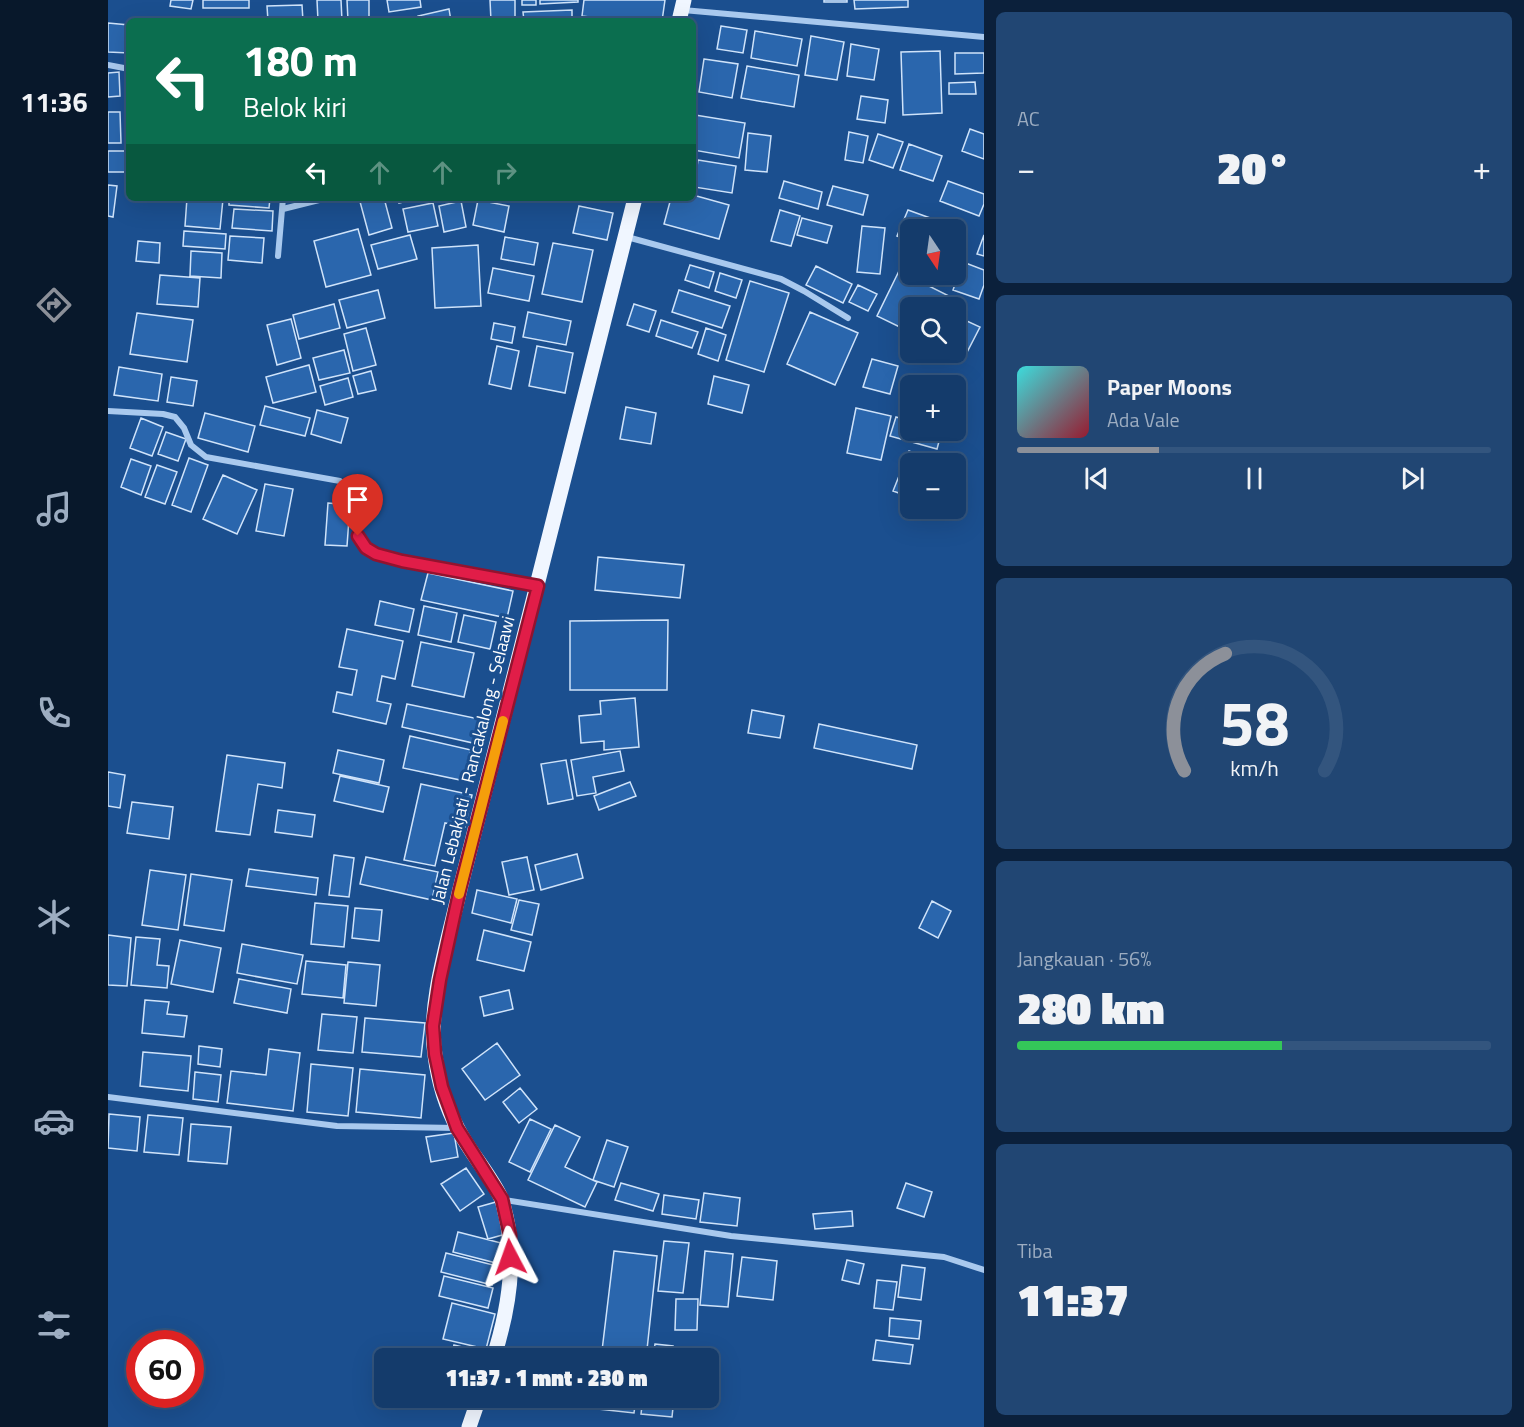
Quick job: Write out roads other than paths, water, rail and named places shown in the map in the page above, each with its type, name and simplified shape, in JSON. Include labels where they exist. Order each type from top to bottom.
[{"type":"main road","name":"Jalan Lebakjati - Rancakalong - Selaawi","points":[[497,1348],[502,1331],[511,1278],[510,1235],[502,1199],[457,1128],[442,1087],[435,1054],[433,1026],[440,980],[460,889],[634,201]]},
{"type":"main road","points":[[470,1427],[476,1408]]},
{"type":"street","points":[[682,10],[984,37]]},
{"type":"street","points":[[108,65],[126,68]]},
{"type":"street","points":[[278,256],[283,201]]},
{"type":"street","points":[[282,209],[315,201]]},
{"type":"street","points":[[627,237],[781,279],[848,318]]},
{"type":"street","points":[[108,411],[163,414],[175,417],[184,428],[191,445],[206,457],[340,481],[349,491],[358,536],[366,548],[376,554],[402,561],[538,586]]},
{"type":"street","points":[[108,1097],[337,1126],[457,1128]]},
{"type":"street","points":[[502,1199],[731,1236],[944,1257],[984,1270]]}]
